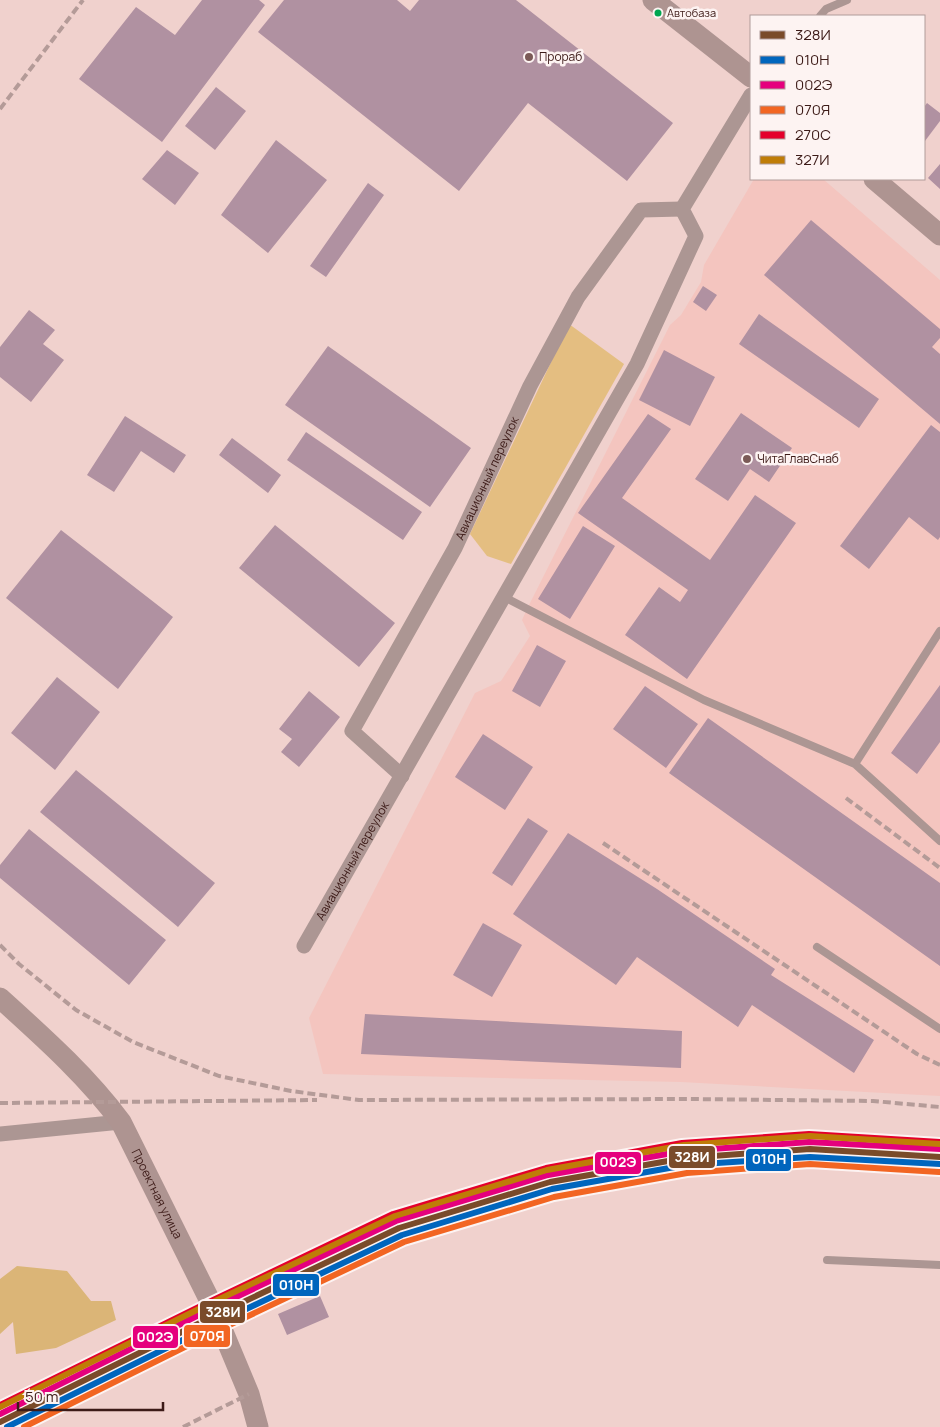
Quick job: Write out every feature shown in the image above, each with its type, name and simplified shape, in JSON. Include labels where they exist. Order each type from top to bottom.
[{"type":"street","points":[[653,0],[750,76]]},
{"type":"street","points":[[682,209],[750,98]]},
{"type":"street","points":[[875,180],[940,235]]},
{"type":"street","name":"Авиационный переулок","points":[[304,946],[402,776],[637,364],[696,236],[682,209],[641,210],[578,297],[530,386],[455,548],[352,731],[402,776]]},
{"type":"street","name":"Проектная улица","points":[[0,998],[65,1058],[106,1101],[121,1122],[211,1303],[249,1394],[258,1427]]},
{"type":"street","points":[[0,1134],[121,1122]]},
{"type":"lane","points":[[821,15],[832,0]]},
{"type":"lane","points":[[826,9],[846,0]]},
{"type":"lane","points":[[504,597],[704,700],[855,764],[940,841]]},
{"type":"lane","points":[[855,764],[940,631]]},
{"type":"lane","points":[[817,947],[940,1029]]},
{"type":"lane","points":[[827,1260],[940,1265]]},
{"type":"shaded area","name":"ЧитаГлавСнаб","points":[[753,180],[824,180],[940,280],[940,1096],[681,1082],[323,1074],[309,1018],[475,693],[501,681],[530,636],[522,620],[527,609],[670,325],[681,315],[701,282],[704,265]]},
{"type":"shaded area","points":[[569,324],[624,364],[511,564],[487,556],[470,534]]},
{"type":"shaded area","points":[[17,1266],[67,1271],[91,1301],[111,1301],[116,1320],[56,1348],[16,1354],[13,1322],[0,1334],[0,1279]]},
{"type":"building","points":[[202,0],[259,0],[265,5],[162,142],[79,79],[136,7],[175,35]]},
{"type":"building","points":[[284,0],[397,0],[410,11],[419,0],[516,0],[673,123],[627,181],[528,103],[459,191],[258,32]]},
{"type":"building","points":[[216,87],[246,111],[215,150],[185,126]]},
{"type":"building","points":[[927,103],[940,113],[940,121],[925,141],[925,106]]},
{"type":"building","points":[[276,140],[327,180],[268,253],[221,215]]},
{"type":"building","points":[[167,150],[199,173],[175,205],[142,179]]},
{"type":"building","points":[[940,164],[940,189],[928,178]]},
{"type":"building","points":[[368,183],[384,195],[326,277],[310,266]]},
{"type":"building","points":[[811,220],[940,329],[940,338],[932,347],[940,354],[940,424],[764,275]]},
{"type":"building","points":[[703,286],[717,295],[706,311],[693,302]]},
{"type":"building","points":[[29,310],[55,330],[43,344],[64,360],[31,402],[0,377],[0,347]]},
{"type":"building","points":[[759,314],[879,399],[859,428],[739,344]]},
{"type":"building","points":[[328,346],[471,448],[430,507],[285,405]]},
{"type":"building","points":[[664,350],[715,377],[690,426],[639,400]]},
{"type":"building","name":"ЧитаГлавСнаб","points":[[741,413],[792,448],[769,482],[750,469],[728,501],[695,479]]},
{"type":"building","points":[[648,414],[671,429],[622,498],[710,560],[755,495],[796,523],[687,679],[625,635],[659,587],[680,602],[688,590],[578,513]]},
{"type":"building","points":[[125,416],[186,455],[174,473],[141,451],[114,492],[87,475]]},
{"type":"building","points":[[931,425],[940,432],[940,537],[938,540],[909,517],[869,569],[840,546]]},
{"type":"building","points":[[306,432],[422,512],[403,540],[287,460]]},
{"type":"building","points":[[232,438],[281,475],[268,493],[219,455]]},
{"type":"building","points":[[275,525],[395,623],[359,667],[239,568]]},
{"type":"building","points":[[583,526],[615,546],[570,619],[538,599]]},
{"type":"building","points":[[61,530],[173,617],[118,689],[6,598]]},
{"type":"building","points":[[537,645],[566,661],[540,707],[512,691]]},
{"type":"building","points":[[57,677],[100,712],[55,770],[11,733]]},
{"type":"building","points":[[940,685],[940,742],[917,774],[891,753]]},
{"type":"building","points":[[645,686],[698,724],[666,768],[613,729]]},
{"type":"building","points":[[309,691],[340,717],[299,767],[281,752],[292,739],[279,729]]},
{"type":"building","points":[[708,718],[940,883],[940,966],[669,773]]},
{"type":"building","points":[[483,734],[533,767],[505,810],[455,777]]},
{"type":"building","points":[[76,770],[215,883],[178,927],[40,812]]},
{"type":"building","points":[[528,818],[548,831],[512,886],[492,873]]},
{"type":"building","points":[[29,829],[166,940],[129,985],[0,878],[0,865]]},
{"type":"building","points":[[568,833],[657,889],[775,969],[771,975],[874,1040],[854,1073],[752,1005],[738,1027],[637,957],[616,985],[513,914]]},
{"type":"building","points":[[483,923],[522,945],[492,997],[453,975]]},
{"type":"building","points":[[365,1014],[682,1031],[681,1068],[361,1054]]},
{"type":"building","points":[[320,1296],[329,1317],[287,1335],[278,1314]]},
{"type":"railway","points":[[0,109],[83,0]]},
{"type":"railway","points":[[846,798],[940,868]]},
{"type":"railway","points":[[603,843],[917,1054],[940,1065]]},
{"type":"railway","points":[[0,945],[19,964],[76,1010],[133,1042],[219,1076],[291,1091],[359,1100],[690,1099],[873,1101],[940,1107]]},
{"type":"railway","points":[[0,1103],[317,1100]]},
{"type":"railway","points":[[183,1427],[249,1394]]},
{"type":"transit line","name":"270С","points":[[0,1405],[393,1214],[546,1168],[682,1143],[809,1134],[940,1142]]},
{"type":"transit line","name":"327И","points":[[0,1407],[211,1303],[395,1216],[547,1170],[684,1145],[810,1136],[940,1144]]},
{"type":"transit line","name":"002Э","points":[[0,1414],[213,1308],[396,1221],[548,1175],[684,1151],[809,1142],[940,1149]]},
{"type":"transit line","name":"328И","points":[[0,1422],[216,1315],[399,1228],[550,1182],[685,1158],[810,1149],[940,1157]]},
{"type":"transit line","name":"010Н","points":[[7,1427],[219,1322],[402,1235],[552,1189],[686,1165],[810,1157],[940,1164]]},
{"type":"transit line","name":"070Я","points":[[24,1427],[223,1328],[404,1242],[554,1197],[687,1173],[810,1164],[939,1172]]},
{"type":"place","name":"Автобаза","points":[[658,13]]},
{"type":"place","name":"Прораб","points":[[529,57]]},
{"type":"place","name":"ЧитаГлавСнаб","points":[[747,459]]}]
